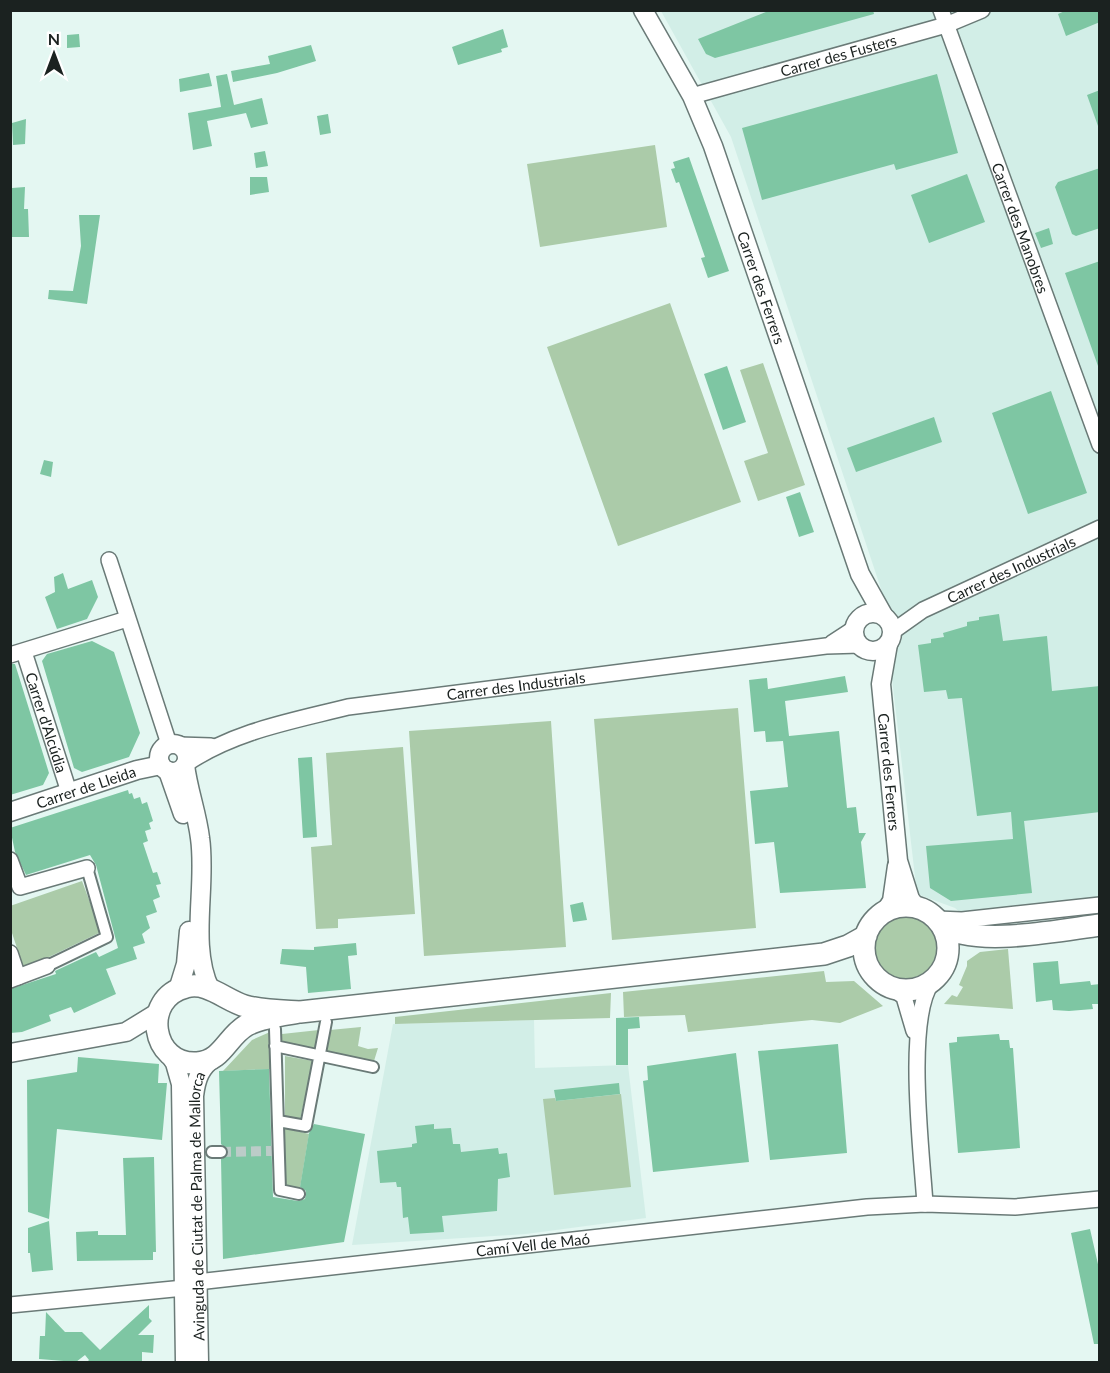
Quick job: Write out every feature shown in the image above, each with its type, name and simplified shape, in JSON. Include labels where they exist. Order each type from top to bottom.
[{"type":"main road","points":[[869,969],[864,953],[870,926],[885,912],[900,907],[916,907],[951,931],[965,935],[994,936],[1100,925]]},
{"type":"main road","points":[[826,954],[858,961],[880,981],[894,989],[917,989],[932,982],[941,974],[948,957],[948,940],[939,922]]},
{"type":"main road","points":[[300,1012],[247,1006],[194,986],[178,990],[165,999],[157,1013],[157,1036],[169,1054],[187,1062],[206,1061],[221,1051],[246,1026],[300,1012],[826,954],[866,936]]},
{"type":"main road","points":[[948,957],[956,949],[994,936]]},
{"type":"main road","points":[[216,993],[228,1004],[233,1024],[221,1051]]},
{"type":"street","name":"Carrer des Ferrers","points":[[643,10],[692,96],[713,146],[860,574],[887,627],[881,684],[898,861],[910,899],[916,907]]},
{"type":"street","name":"Carrer des Fusters","points":[[692,96],[943,18],[982,10]]},
{"type":"street","name":"Carrer des Manobres","points":[[943,18],[1100,446]]},
{"type":"street","name":"Carrer des Industrials","points":[[887,627],[1100,528]]},
{"type":"street","points":[[109,560],[127,619],[174,744],[186,751],[175,766],[189,837],[191,865],[188,950],[178,990]]},
{"type":"street","name":"Carrer des Ferrers","points":[[860,574],[859,635],[881,684]]},
{"type":"street","points":[[870,613],[887,627],[876,650],[859,635],[870,613]]},
{"type":"street","points":[[17,654],[127,619]]},
{"type":"street","name":"Carrer des Industrials","points":[[175,766],[211,746],[273,726],[348,707],[826,646],[859,635]]},
{"type":"street","name":"Carrer d'Alcúdia","points":[[17,654],[69,792]]},
{"type":"street","name":"Carrer des Industrials","points":[[174,744],[211,746]]},
{"type":"street","points":[[174,744],[160,754],[175,766],[189,792],[200,836],[203,896],[200,951],[204,976],[216,993]]},
{"type":"street","name":"Carrer de Lleida","points":[[10,812],[69,792],[175,766]]},
{"type":"street","points":[[10,860],[20,887],[87,868],[107,937],[14,979],[10,953]]},
{"type":"street","name":"Carrer des Ferrers","points":[[885,912],[892,901],[898,861]]},
{"type":"street","points":[[939,922],[1100,905]]},
{"type":"street","points":[[925,1204],[916,1040],[923,998],[932,982]]},
{"type":"street","points":[[894,989],[904,998],[916,1040]]},
{"type":"street","points":[[10,1053],[126,1032],[157,1013]]},
{"type":"street","points":[[278,1120],[306,1126],[326,1022]]},
{"type":"street","points":[[275,1029],[278,1120],[275,1151],[280,1190],[299,1194]]},
{"type":"street","points":[[275,1046],[373,1067]]},
{"type":"street","name":"Avinguda de Ciutat de Palma de Mallorca","points":[[184,1362],[191,1285],[194,1096],[198,1076],[207,1062],[221,1051]]},
{"type":"street","name":"Avinguda de Ciutat de Palma de Mallorca","points":[[169,1054],[175,1063],[181,1084],[191,1285],[199,1362]]},
{"type":"street","name":"Camí Vell de Maó","points":[[10,1305],[867,1207],[925,1204],[1015,1207],[1100,1199]]},
{"type":"shaded area","points":[[661,11],[1099,11],[1099,913],[977,927],[955,908],[917,894],[882,592],[731,137]]},
{"type":"shaded area","points":[[534,1020],[535,1068],[628,1065],[646,1218],[526,1234],[352,1245],[393,1024]]},
{"type":"green space","points":[[655,145],[667,227],[540,247],[527,164]]},
{"type":"green space","points":[[670,303],[741,502],[618,546],[547,347]]},
{"type":"green space","points":[[763,363],[805,485],[758,501],[744,461],[768,453],[740,370]]},
{"type":"green space","points":[[738,708],[756,928],[612,940],[594,719]]},
{"type":"green space","points":[[551,721],[566,947],[424,956],[409,731]]},
{"type":"green space","points":[[403,747],[415,914],[338,919],[338,928],[316,929],[311,847],[332,845],[326,753]]},
{"type":"green space","points":[[82,881],[101,932],[24,969],[11,930],[10,906]]},
{"type":"green space","points":[[905,915],[917,917],[928,924],[935,935],[937,947],[935,959],[928,970],[917,977],[905,979],[893,977],[882,970],[875,959],[873,947],[875,935],[882,924],[893,917]]},
{"type":"green space","points":[[1008,949],[1013,1009],[944,1004],[952,995],[957,997],[963,987],[959,985],[967,961],[980,952]]},
{"type":"green space","points":[[824,971],[826,982],[854,981],[883,1006],[840,1023],[812,1020],[688,1032],[685,1015],[624,1017],[623,992]]},
{"type":"green space","points":[[611,993],[610,1018],[395,1024],[395,1017]]},
{"type":"green space","points":[[361,1027],[358,1046],[368,1049],[378,1048],[374,1061],[326,1052],[330,1030]]},
{"type":"green space","points":[[319,1030],[314,1050],[282,1044],[282,1034]]},
{"type":"green space","points":[[270,1032],[270,1069],[223,1071],[252,1040]]},
{"type":"green space","points":[[285,1056],[313,1061],[300,1120],[285,1118]]},
{"type":"green space","points":[[621,1094],[631,1187],[554,1195],[543,1099],[555,1098],[556,1101]]},
{"type":"green space","points":[[282,1127],[309,1134],[300,1188],[284,1185]]},
{"type":"building","points":[[771,10],[873,10],[874,14],[715,58],[706,54],[698,39]]},
{"type":"building","points":[[1067,10],[1100,10],[1100,22],[1066,36],[1058,14]]},
{"type":"building","points":[[503,29],[508,47],[501,49],[502,52],[458,65],[452,47]]},
{"type":"building","points":[[79,34],[80,47],[67,48],[67,35]]},
{"type":"building","points":[[311,45],[316,61],[277,73],[233,82],[231,71],[270,64],[268,56]]},
{"type":"building","points":[[209,73],[212,86],[180,92],[179,79]]},
{"type":"building","points":[[227,74],[234,105],[262,98],[268,124],[251,128],[246,113],[207,121],[212,146],[193,150],[188,113],[221,107],[216,76]]},
{"type":"building","points":[[937,74],[958,153],[896,170],[894,164],[762,200],[742,128]]},
{"type":"building","points":[[1100,90],[1100,125],[1098,126],[1087,95]]},
{"type":"building","points":[[328,114],[331,133],[320,135],[317,116]]},
{"type":"building","points":[[26,119],[25,144],[13,145],[12,123]]},
{"type":"building","points":[[265,151],[268,166],[256,168],[254,153]]},
{"type":"building","points":[[689,157],[729,271],[708,278],[701,258],[705,257],[679,182],[676,183],[671,169],[675,168],[673,162]]},
{"type":"building","points":[[1100,168],[1100,228],[1076,236],[1072,234],[1055,187],[1058,182]]},
{"type":"building","points":[[967,174],[985,222],[929,243],[911,195]]},
{"type":"building","points":[[250,177],[267,177],[269,192],[250,195]]},
{"type":"building","points":[[25,187],[24,209],[28,209],[29,237],[10,237],[12,188]]},
{"type":"building","points":[[79,215],[100,215],[87,304],[48,299],[49,290],[73,291],[81,246]]},
{"type":"building","points":[[1049,228],[1053,244],[1041,248],[1035,233]]},
{"type":"building","points":[[1100,261],[1100,366],[1098,366],[1065,273]]},
{"type":"building","points":[[727,366],[746,422],[723,430],[704,374]]},
{"type":"building","points":[[1051,391],[1087,493],[1028,514],[992,413]]},
{"type":"building","points":[[934,417],[942,442],[856,472],[847,448]]},
{"type":"building","points":[[44,460],[53,462],[51,477],[40,474]]},
{"type":"building","points":[[800,492],[814,532],[799,537],[786,497]]},
{"type":"building","points":[[63,573],[68,589],[92,580],[98,597],[87,619],[57,629],[45,597],[55,592],[54,577]]},
{"type":"building","points":[[999,614],[1003,641],[1047,636],[1052,691],[1100,686],[1100,812],[1024,821],[1032,893],[951,901],[930,888],[926,846],[1013,839],[1011,812],[977,816],[962,698],[948,699],[946,690],[924,692],[918,645],[931,643],[931,639],[944,637],[943,633],[967,626],[967,622],[979,620],[979,617]]},
{"type":"building","points":[[92,641],[114,652],[140,733],[129,757],[82,772],[74,768],[42,661],[47,654]]},
{"type":"building","points":[[10,664],[15,664],[49,773],[43,785],[10,795]]},
{"type":"building","points":[[845,676],[848,692],[785,701],[789,736],[839,731],[847,808],[856,807],[859,833],[866,833],[861,842],[866,888],[780,893],[774,842],[755,844],[750,791],[788,787],[783,741],[766,742],[765,731],[754,732],[749,680],[767,678],[768,689]]},
{"type":"building","points":[[312,757],[317,837],[303,838],[298,758]]},
{"type":"building","points":[[128,790],[134,799],[140,797],[142,804],[147,802],[153,821],[149,823],[151,829],[145,831],[148,841],[143,843],[153,873],[157,872],[161,884],[156,885],[160,897],[153,900],[157,912],[146,916],[150,928],[142,934],[145,943],[133,947],[137,959],[106,969],[116,994],[74,1013],[71,1007],[49,1015],[51,1021],[22,1032],[10,1033],[10,989],[56,974],[55,971],[96,952],[99,957],[118,948],[96,865],[90,855],[26,875],[15,852],[10,828]]},
{"type":"building","points":[[583,902],[587,920],[573,922],[570,905]]},
{"type":"building","points":[[356,943],[357,955],[348,956],[351,989],[308,993],[306,967],[280,964],[282,949],[314,950],[314,947]]},
{"type":"building","points":[[1058,961],[1060,984],[1090,981],[1091,985],[1100,984],[1100,1004],[1092,1004],[1093,1009],[1069,1011],[1053,1010],[1052,1000],[1036,1002],[1033,963]]},
{"type":"building","points":[[639,1017],[640,1028],[628,1029],[628,1065],[616,1065],[616,1018]]},
{"type":"building","points":[[999,1034],[1000,1040],[1009,1040],[1010,1048],[1013,1048],[1020,1148],[958,1153],[949,1043],[957,1042],[957,1037]]},
{"type":"building","points":[[838,1044],[847,1153],[770,1160],[758,1051]]},
{"type":"building","points":[[736,1053],[749,1162],[653,1172],[643,1081],[648,1080],[647,1066]]},
{"type":"building","points":[[78,1057],[159,1064],[158,1083],[167,1083],[162,1140],[57,1129],[49,1219],[28,1212],[27,1080],[77,1072]]},
{"type":"building","points":[[269,1069],[273,1197],[298,1201],[305,1199],[306,1191],[300,1187],[309,1133],[314,1124],[365,1134],[344,1242],[223,1259],[221,1159],[227,1156],[228,1151],[221,1144],[219,1071]]},
{"type":"building","points":[[619,1083],[620,1094],[556,1101],[554,1090]]},
{"type":"building","points":[[434,1124],[434,1129],[451,1128],[453,1144],[460,1144],[461,1152],[498,1148],[499,1154],[507,1153],[510,1177],[498,1179],[497,1211],[442,1216],[444,1232],[410,1234],[408,1217],[403,1218],[401,1187],[397,1187],[396,1182],[380,1183],[377,1151],[412,1147],[412,1144],[417,1143],[415,1126]]},
{"type":"building","points":[[154,1157],[156,1252],[153,1252],[153,1260],[77,1261],[76,1232],[98,1231],[98,1235],[126,1235],[123,1158]]},
{"type":"building","points":[[49,1221],[53,1270],[32,1272],[30,1253],[28,1253],[28,1228]]},
{"type":"building","points":[[1090,1229],[1100,1273],[1100,1344],[1094,1344],[1071,1233]]},
{"type":"building","points":[[149,1305],[149,1318],[152,1321],[138,1335],[154,1335],[153,1353],[142,1352],[142,1362],[87,1362],[89,1360],[85,1355],[76,1362],[39,1359],[40,1336],[45,1336],[46,1312],[65,1332],[82,1332],[100,1350]]},
{"type":"tunnel","points":[[221,1152],[272,1151]]}]
